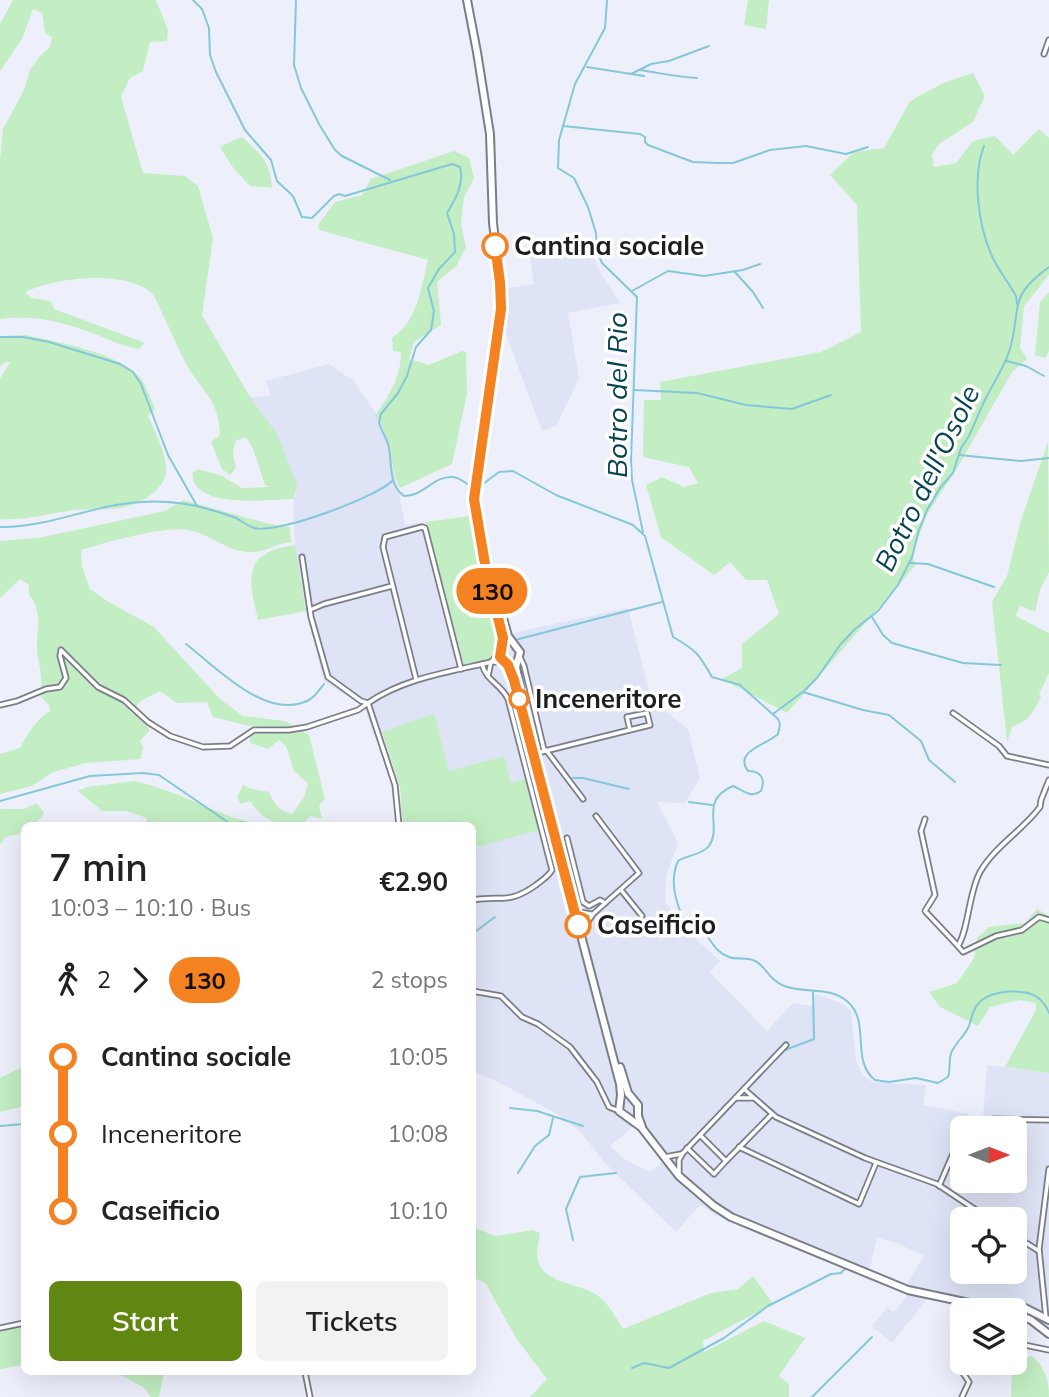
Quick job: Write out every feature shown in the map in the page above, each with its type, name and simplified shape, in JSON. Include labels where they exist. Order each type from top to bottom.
[{"type":"main road","points":[[467,0],[490,134],[493,223],[501,291],[501,309],[475,481],[474,496],[479,533],[502,633],[501,650],[515,683],[617,1073],[621,1092],[619,1106],[623,1116],[643,1129],[669,1165],[716,1208],[739,1221],[905,1289],[950,1298]]},
{"type":"main road","points":[[479,533],[507,634],[519,650],[518,678],[537,753],[626,1089],[638,1103],[643,1129]]},
{"type":"main road","points":[[501,650],[509,644],[514,645]]},
{"type":"main road","points":[[505,663],[518,660]]},
{"type":"main road","points":[[619,1106],[626,1097],[633,1098]]},
{"type":"main road","points":[[628,1118],[638,1112]]},
{"type":"main road","points":[[1027,1310],[1047,1319],[1048,1333]]},
{"type":"main road","points":[[1027,1318],[1048,1333]]},
{"type":"street","points":[[1044,54],[1049,40]]},
{"type":"street","points":[[416,679],[383,547],[385,536],[398,532],[425,528],[461,669]]},
{"type":"street","points":[[302,557],[310,610],[328,678],[361,701],[369,703]]},
{"type":"street","points":[[310,610],[321,604],[392,586]]},
{"type":"street","points":[[0,705],[46,689],[57,689],[64,681],[60,652],[64,650],[99,687],[124,700],[159,730],[187,743],[218,748],[230,746],[254,730],[298,729],[356,711],[385,692],[416,679],[483,663],[505,663]]},
{"type":"street","points":[[486,671],[501,650]]},
{"type":"street","points":[[518,660],[524,666],[546,750],[583,799]]},
{"type":"street","points":[[476,900],[504,900],[518,896],[549,875],[552,870],[509,701],[502,689],[488,678],[483,663]]},
{"type":"street","points":[[474,666],[486,671]]},
{"type":"street","points":[[369,703],[396,788],[399,822]]},
{"type":"street","points":[[537,753],[546,750],[630,730],[650,725],[647,713],[627,717],[630,730]]},
{"type":"street","points":[[953,713],[999,746],[1007,755],[1049,765]]},
{"type":"street","points":[[958,946],[980,873],[992,855],[1040,807],[1049,780]]},
{"type":"street","points":[[583,929],[593,914],[638,876],[638,872],[596,816]]},
{"type":"street","points":[[925,819],[921,831],[935,895],[925,911],[963,952],[1003,933],[1022,930],[1040,918],[1049,920]]},
{"type":"street","points":[[567,838],[584,903],[591,906],[602,900],[605,903]]},
{"type":"street","points":[[621,890],[642,916]]},
{"type":"street","points":[[579,912],[593,914]]},
{"type":"street","points":[[476,992],[501,996],[522,1017],[536,1023],[570,1047],[597,1081],[608,1103],[619,1106]]},
{"type":"street","points":[[680,1176],[679,1160],[687,1148],[786,1045]]},
{"type":"street","points":[[752,1081],[751,1092],[755,1099]]},
{"type":"street","points":[[744,1089],[772,1114],[876,1163],[939,1185],[972,1207]]},
{"type":"street","points":[[736,1098],[755,1099]]},
{"type":"street","points":[[687,1148],[714,1174],[772,1114]]},
{"type":"street","points":[[1027,1120],[1049,1120]]},
{"type":"street","points":[[700,1135],[726,1161]]},
{"type":"street","points":[[739,1147],[859,1205],[876,1163]]},
{"type":"street","points":[[663,1157],[674,1157],[683,1153]]},
{"type":"street","points":[[669,1165],[679,1160]]},
{"type":"street","points":[[939,1185],[950,1160]]},
{"type":"street","points":[[1047,1319],[1039,1251],[1049,1169]]},
{"type":"street","points":[[1027,1244],[1039,1251]]},
{"type":"street","points":[[0,1328],[21,1324]]},
{"type":"street","points":[[1027,1345],[1049,1350]]},
{"type":"street","points":[[306,1375],[310,1397]]},
{"type":"street","points":[[962,1397],[969,1382],[964,1375]]},
{"type":"shaded area","points":[[590,239],[600,272],[620,303],[568,313],[579,378],[557,425],[542,431],[502,324],[503,289],[534,284],[529,251]]},
{"type":"shaded area","points":[[329,364],[354,381],[382,423],[390,447],[405,525],[425,522],[462,664],[491,658],[499,636],[628,608],[651,699],[688,729],[700,778],[685,803],[657,802],[678,843],[666,877],[665,901],[684,928],[720,961],[710,972],[767,1031],[793,1003],[811,1006],[815,994],[841,1003],[851,1011],[856,1060],[862,1074],[872,1082],[926,1085],[923,1105],[969,1114],[950,1116],[950,1194],[1027,1194],[1027,1116],[983,1116],[987,1065],[1049,1073],[1049,1338],[1027,1324],[1027,1298],[950,1298],[950,1303],[927,1299],[892,1343],[872,1326],[887,1308],[894,1312],[909,1293],[903,1290],[924,1256],[897,1243],[877,1238],[868,1277],[723,1219],[700,1205],[676,1232],[603,1161],[580,1131],[557,1114],[476,1072],[476,847],[538,830],[525,780],[511,783],[504,756],[449,771],[433,715],[373,735],[366,711],[360,704],[324,682],[306,611],[295,545],[293,513],[297,493],[250,397],[271,396],[266,381]],"holes":[[[634,1126],[640,1129],[663,1161],[650,1172],[624,1159],[610,1146]]]},
{"type":"green space","points":[[13,0],[156,0],[168,30],[167,41],[150,42],[143,71],[130,78],[121,97],[143,173],[185,176],[198,186],[213,238],[202,315],[250,397],[277,434],[297,484],[294,499],[227,499],[203,492],[195,484],[192,473],[198,469],[222,476],[242,488],[269,487],[265,485],[246,437],[235,441],[233,454],[236,468],[230,475],[222,469],[211,442],[220,435],[216,411],[184,360],[153,294],[141,286],[109,278],[91,278],[54,282],[25,292],[32,298],[51,301],[54,309],[145,343],[139,349],[58,322],[24,318],[0,319],[0,160],[3,129],[24,90],[30,70],[50,47],[52,37],[45,33],[42,13],[33,9],[22,39],[0,71],[0,24]]},
{"type":"green space","points":[[748,0],[769,0],[766,29],[744,25]]},
{"type":"green space","points":[[973,73],[985,96],[973,122],[939,144],[932,155],[934,167],[956,163],[973,141],[995,136],[1013,155],[1039,129],[1049,138],[1049,275],[1024,306],[1020,348],[1027,359],[1012,372],[928,513],[912,552],[915,566],[787,713],[722,679],[742,668],[742,644],[779,614],[767,580],[746,580],[730,562],[714,575],[661,537],[646,485],[662,477],[684,487],[698,483],[689,467],[643,457],[644,400],[661,400],[660,382],[821,352],[861,332],[857,205],[830,175],[854,152],[884,148],[910,101],[943,83]]},
{"type":"green space","points":[[242,137],[264,159],[272,188],[250,186],[234,169],[221,149],[221,146]]},
{"type":"green space","points":[[454,151],[469,158],[474,178],[464,197],[461,224],[466,247],[457,265],[437,282],[441,325],[414,342],[409,359],[429,365],[462,351],[466,352],[467,393],[452,464],[400,488],[385,433],[375,416],[389,394],[399,370],[401,352],[393,351],[392,338],[413,313],[428,260],[319,230],[318,225],[335,202],[362,195],[371,179]]},
{"type":"green space","points":[[1049,292],[1049,351],[1045,358],[1035,355],[1040,302]]},
{"type":"green space","points":[[26,335],[104,355],[119,362],[141,379],[155,409],[148,415],[166,464],[163,481],[152,494],[125,507],[0,519],[0,379],[10,362],[5,362],[0,367],[0,336]]},
{"type":"green space","points":[[1048,442],[1049,572],[1040,590],[1035,612],[1020,606],[1016,616],[1049,633],[1049,673],[1035,708],[1030,716],[1012,727],[1007,742],[992,602],[1007,576],[1021,520]]},
{"type":"green space","points":[[183,500],[290,527],[291,542],[246,552],[228,547],[205,535],[178,529],[104,543],[81,550],[82,567],[90,589],[154,627],[220,699],[243,716],[284,721],[293,725],[250,726],[213,717],[207,702],[177,703],[160,691],[139,702],[134,711],[150,730],[140,741],[143,747],[141,759],[86,763],[53,772],[32,786],[0,794],[0,754],[20,748],[33,727],[50,711],[49,705],[40,696],[38,615],[29,595],[29,585],[20,579],[0,598],[0,541],[38,538],[165,511]]},
{"type":"green space","points":[[470,516],[499,640],[491,658],[464,665],[425,522]]},
{"type":"green space","points":[[295,545],[306,611],[258,620],[252,592],[253,569],[265,554]]},
{"type":"green space","points":[[434,714],[449,771],[504,756],[511,783],[525,779],[539,830],[476,847],[476,822],[403,822],[400,787],[382,732]]},
{"type":"green space","points":[[257,731],[302,731],[309,735],[325,799],[319,806],[322,819],[310,816],[305,822],[275,822],[260,813],[250,801],[241,804],[237,798],[243,785],[269,792],[278,806],[292,814],[304,797],[308,783],[294,771],[286,746],[279,740],[268,749],[250,743],[250,735]]},
{"type":"green space","points":[[135,781],[172,792],[249,822],[146,822],[147,818],[126,811],[102,811],[78,791],[87,787]]},
{"type":"green space","points":[[37,803],[44,813],[38,822],[21,822],[21,834],[5,837],[0,845],[0,809],[24,809]]},
{"type":"green space","points":[[1037,909],[1049,916],[1049,1073],[1005,1067],[1036,1010],[1036,1003],[1019,1000],[990,1007],[978,1026],[940,1007],[929,992],[957,983],[974,958],[977,938],[989,927],[1025,923]]},
{"type":"green space","points":[[21,1068],[21,1107],[0,1112],[0,1078]]},
{"type":"green space","points":[[476,1228],[495,1236],[533,1230],[540,1233],[537,1255],[545,1272],[597,1295],[623,1329],[711,1293],[738,1289],[753,1276],[773,1304],[703,1341],[704,1352],[764,1321],[805,1338],[779,1376],[789,1384],[789,1397],[530,1397],[547,1379],[516,1338],[486,1284],[476,1279]]},
{"type":"green space","points":[[21,1326],[21,1366],[0,1369],[0,1330]]},
{"type":"green space","points":[[1032,1356],[1040,1365],[1048,1385],[1049,1397],[1011,1397],[1012,1375],[1027,1375],[1027,1358]]},
{"type":"green space","points":[[121,1375],[163,1375],[159,1397],[151,1397],[143,1387]]},
{"type":"waterway","points":[[193,0],[202,9],[209,28],[210,55],[216,72],[245,130],[271,160],[277,181],[293,196],[302,217],[312,218],[339,194],[345,196],[452,164],[460,167],[460,186],[447,213],[454,234],[455,252],[439,269],[428,288],[434,311],[431,330],[416,347],[407,376],[398,393],[381,414],[379,423],[388,444],[395,485],[404,496],[417,493],[446,477],[456,478],[474,487]]},
{"type":"waterway","points":[[296,0],[294,65],[301,88],[319,124],[335,150],[342,156],[390,180]]},
{"type":"waterway","name":"Botro del Rio","points":[[607,0],[605,28],[575,84],[559,140],[558,168],[574,178],[588,207],[602,263],[637,297],[631,460],[632,480],[643,532]]},
{"type":"waterway","points":[[631,74],[651,64],[669,61],[709,46]]},
{"type":"waterway","points":[[587,67],[644,76]]},
{"type":"waterway","points":[[640,70],[697,78]]},
{"type":"waterway","points":[[563,126],[640,134],[645,137],[648,145],[693,162],[733,163],[770,150],[806,146],[846,154],[868,147]]},
{"type":"waterway","points":[[984,146],[978,172],[980,214],[986,242],[1016,296],[1017,304]]},
{"type":"waterway","points":[[632,291],[668,271],[704,276],[743,270],[760,264]]},
{"type":"waterway","name":"Botro dell'Osole","points":[[773,714],[817,678],[840,645],[878,611],[898,585],[912,557],[927,510],[953,473],[961,448],[1007,358],[1021,296],[1035,278],[1049,267]]},
{"type":"waterway","points":[[734,271],[763,308]]},
{"type":"waterway","points":[[0,337],[23,337],[49,342],[120,364],[133,372],[141,384],[168,455],[197,506]]},
{"type":"waterway","points":[[1006,361],[1026,366],[1044,376]]},
{"type":"waterway","points":[[634,390],[697,393],[746,405],[792,409],[831,395]]},
{"type":"waterway","points":[[959,455],[1021,461],[1049,458]]},
{"type":"waterway","points":[[479,487],[499,472],[513,471],[556,495],[633,525],[645,536],[673,637],[696,653],[712,677],[740,685],[778,719],[778,734],[753,749],[745,758],[748,771],[761,776],[761,791],[750,794],[733,786],[722,792],[714,806],[714,830],[709,846],[678,861],[674,884],[684,921],[701,929],[724,955],[755,961],[782,985],[833,994],[848,1002],[858,1020],[863,1062],[875,1080],[889,1082],[916,1078],[938,1083],[948,1077],[951,1054],[968,1028],[975,1008],[983,1000],[998,993],[1010,991],[1031,994],[1042,1001],[1049,1013]]},
{"type":"waterway","points":[[0,527],[36,524],[124,504],[154,502],[202,508],[236,518],[254,528],[265,529],[348,505],[393,480]]},
{"type":"waterway","points":[[910,563],[928,564],[994,587]]},
{"type":"waterway","points":[[515,640],[662,602]]},
{"type":"waterway","points":[[872,617],[883,635],[892,643],[963,663],[1001,665]]},
{"type":"waterway","points":[[186,644],[243,689],[276,704],[293,705],[309,700],[324,684]]},
{"type":"waterway","points":[[803,692],[889,715],[921,741],[929,760],[955,782]]},
{"type":"waterway","points":[[0,801],[90,776],[143,773],[159,775],[228,822]]},
{"type":"waterway","points":[[573,778],[629,789]]},
{"type":"waterway","points":[[689,802],[712,805]]},
{"type":"waterway","points":[[476,931],[495,917]]},
{"type":"waterway","points":[[785,1050],[814,1039],[813,991]]},
{"type":"waterway","points":[[510,1108],[537,1111],[583,1126]]},
{"type":"waterway","points":[[518,1173],[535,1146],[549,1135],[553,1118]]},
{"type":"waterway","points":[[0,1126],[21,1124]]},
{"type":"waterway","points":[[573,1240],[566,1209],[580,1177],[616,1173]]},
{"type":"waterway","points":[[632,1368],[644,1363],[669,1368],[724,1338],[768,1306],[845,1269]]},
{"type":"waterway","points":[[812,1397],[872,1337]]},
{"type":"bus line","name":"130","points":[[495,246],[501,309],[475,481],[475,511],[503,638],[500,657],[502,662],[508,665],[514,680],[578,925]]},
{"type":"place","name":"Cantina sociale","points":[[495,246]]},
{"type":"place","name":"Inceneritore","points":[[519,699]]},
{"type":"place","name":"Caseificio","points":[[578,925]]}]
